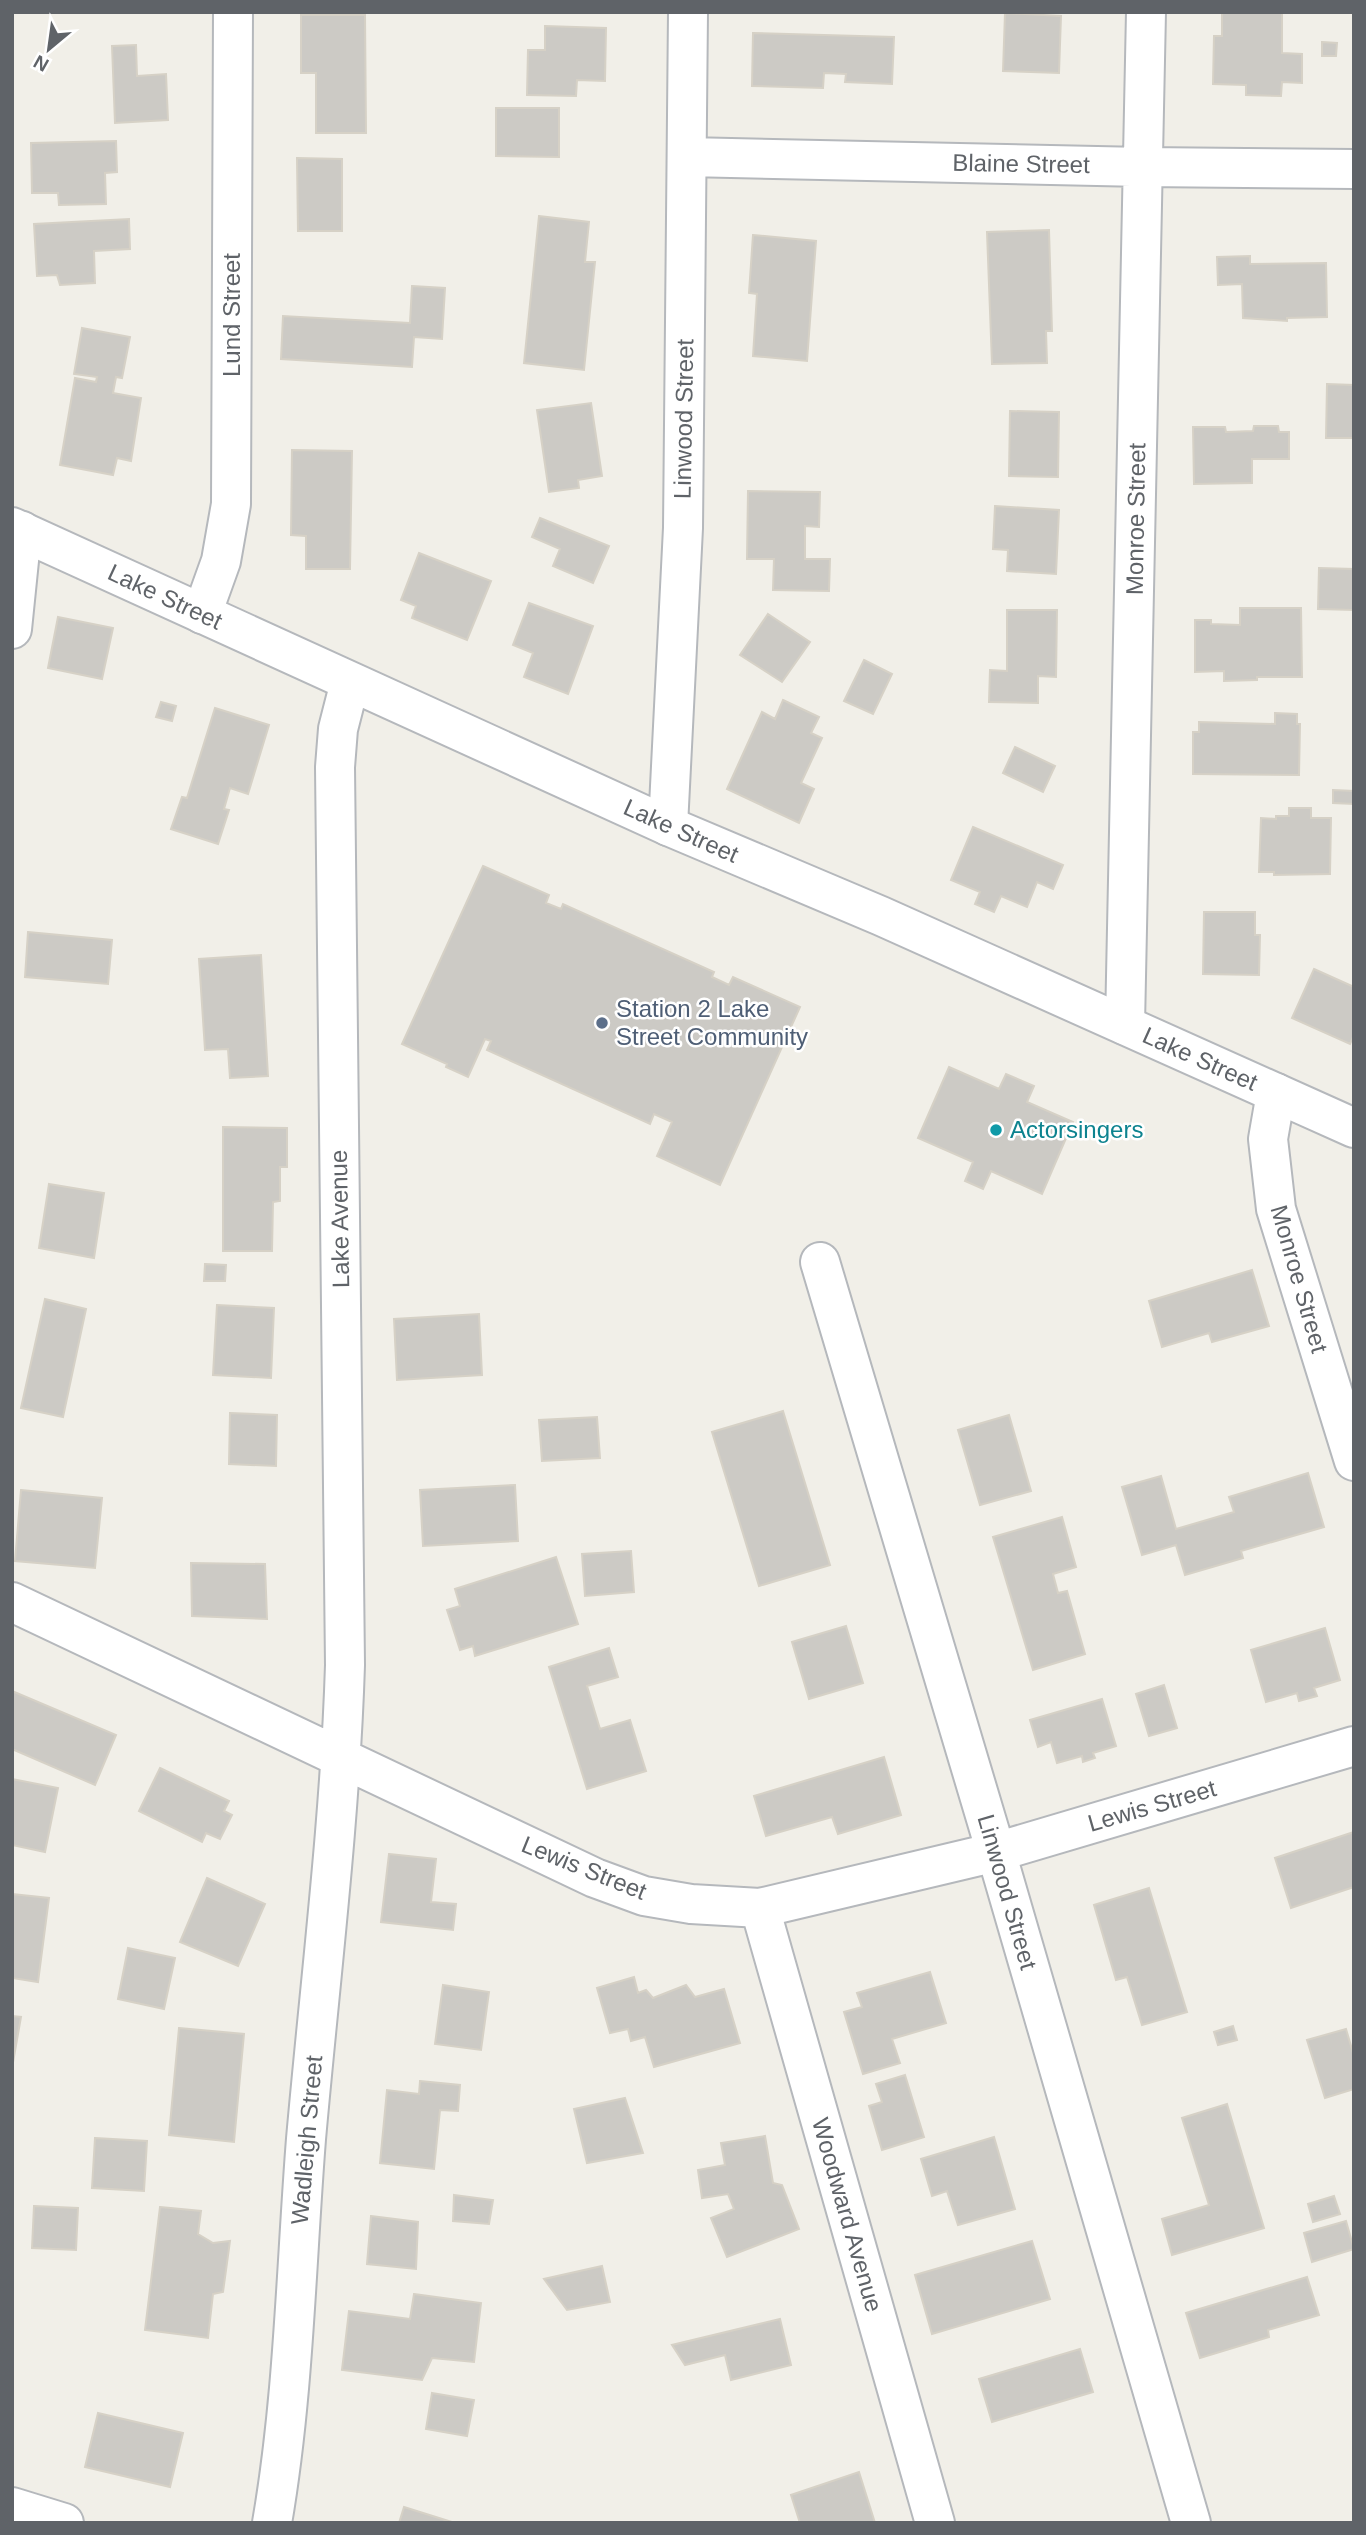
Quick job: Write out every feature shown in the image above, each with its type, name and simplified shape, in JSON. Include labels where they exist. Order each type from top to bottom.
[{"type":"street","name":"Lund Street","points":[[202,614],[221,561],[231,504],[233,12]]},
{"type":"street","name":"Linwood Street","points":[[668,826],[683,528],[688,12]]},
{"type":"street","name":"Monroe Street","points":[[1125,1025],[1146,12]]},
{"type":"street","name":"Blaine Street","points":[[687,157],[1354,169]]},
{"type":"street","name":"Lake Street","points":[[17,529],[668,826],[1354,1128]]},
{"type":"street","points":[[12,629],[17,529]]},
{"type":"street","name":"Lake Avenue","points":[[342,1757],[345,1665],[335,767],[338,729],[350,682]]},
{"type":"street","name":"Monroe Street","points":[[1276,1093],[1268,1139],[1276,1209],[1354,1461]]},
{"type":"street","name":"Linwood Street","points":[[820,1262],[996,1852],[1191,2523]]},
{"type":"street","name":"Lewis Street","points":[[12,1602],[595,1878],[656,1898],[691,1904],[760,1908],[996,1852],[1354,1746]]},
{"type":"street","name":"Wadleigh Street","points":[[271,2523],[285,2427],[318,1993],[342,1757]]},
{"type":"street","name":"Woodward Avenue","points":[[760,1908],[935,2523]]},
{"type":"street","points":[[12,2507],[64,2523]]},
{"type":"building","points":[[1222,12],[1282,12],[1282,53],[1302,54],[1302,83],[1282,82],[1281,96],[1246,95],[1246,85],[1213,84],[1214,36],[1222,36]]},
{"type":"building","points":[[1005,13],[1061,16],[1059,73],[1003,71]]},
{"type":"building","points":[[301,15],[365,15],[366,133],[316,133],[316,73],[301,73]]},
{"type":"building","points":[[545,26],[606,28],[605,81],[577,80],[576,96],[527,95],[528,50],[545,50]]},
{"type":"building","points":[[753,33],[894,37],[892,84],[845,82],[846,74],[824,73],[823,88],[752,86]]},
{"type":"building","points":[[1322,42],[1337,43],[1336,56],[1322,56]]},
{"type":"building","points":[[136,45],[137,76],[166,74],[168,120],[115,123],[112,46]]},
{"type":"building","points":[[496,108],[559,108],[559,157],[496,156]]},
{"type":"building","points":[[116,141],[117,172],[105,173],[106,204],[59,205],[58,193],[32,193],[31,143]]},
{"type":"building","points":[[297,158],[342,159],[342,231],[298,231]]},
{"type":"building","points":[[539,216],[589,222],[585,262],[595,262],[584,370],[524,363]]},
{"type":"building","points":[[129,219],[130,249],[94,251],[95,283],[60,285],[57,275],[37,276],[34,224]]},
{"type":"building","points":[[1049,230],[1052,331],[1046,331],[1047,363],[992,364],[987,232]]},
{"type":"building","points":[[753,235],[816,241],[807,361],[753,356],[757,294],[749,293]]},
{"type":"building","points":[[1250,256],[1250,264],[1326,263],[1327,317],[1287,318],[1287,321],[1243,318],[1242,284],[1218,285],[1217,257]]},
{"type":"building","points":[[412,286],[445,288],[442,339],[414,337],[412,367],[281,359],[283,316],[410,323]]},
{"type":"building","points":[[82,328],[130,337],[122,378],[116,377],[113,393],[141,398],[131,461],[117,458],[113,475],[60,465],[75,378],[96,382],[97,377],[74,374]]},
{"type":"building","points":[[1327,384],[1354,385],[1354,438],[1326,438]]},
{"type":"building","points":[[591,403],[602,476],[578,480],[579,488],[549,492],[537,410]]},
{"type":"building","points":[[1010,411],[1059,412],[1058,477],[1009,476]]},
{"type":"building","points":[[1254,426],[1278,426],[1279,432],[1289,432],[1289,459],[1252,459],[1252,483],[1194,484],[1193,427],[1225,427],[1226,432],[1253,431]]},
{"type":"building","points":[[292,450],[352,451],[350,569],[306,569],[306,536],[291,535]]},
{"type":"building","points":[[748,491],[820,492],[819,527],[805,526],[805,559],[830,559],[829,591],[773,590],[774,559],[747,559]]},
{"type":"building","points":[[995,506],[1059,510],[1056,574],[1007,571],[1008,550],[993,549]]},
{"type":"building","points":[[540,518],[609,546],[593,583],[553,566],[560,549],[532,537]]},
{"type":"building","points":[[419,553],[491,581],[467,640],[412,618],[416,606],[401,600]]},
{"type":"building","points":[[1319,568],[1354,569],[1354,610],[1318,609]]},
{"type":"building","points":[[529,603],[593,626],[568,694],[524,677],[533,653],[513,645]]},
{"type":"building","points":[[1240,608],[1301,608],[1302,677],[1257,677],[1257,680],[1224,681],[1224,671],[1195,672],[1195,620],[1211,620],[1211,624],[1240,625]]},
{"type":"building","points":[[1007,610],[1057,610],[1056,677],[1038,676],[1038,703],[989,702],[990,670],[1007,671]]},
{"type":"building","points":[[768,614],[810,642],[782,682],[740,655]]},
{"type":"building","points":[[58,617],[113,628],[102,679],[48,668]]},
{"type":"building","points":[[864,660],[892,674],[873,714],[844,701]]},
{"type":"building","points":[[783,700],[819,717],[811,733],[822,738],[801,783],[814,789],[799,823],[727,789],[762,712],[775,719]]},
{"type":"building","points":[[161,702],[176,706],[172,721],[156,717]]},
{"type":"building","points":[[215,708],[269,725],[248,794],[230,788],[224,809],[229,810],[218,844],[171,829],[182,797],[187,798]]},
{"type":"building","points":[[1275,713],[1297,714],[1297,724],[1300,724],[1299,775],[1193,774],[1193,732],[1199,732],[1199,722],[1275,724]]},
{"type":"building","points":[[1015,747],[1055,766],[1043,792],[1003,773]]},
{"type":"building","points":[[1333,790],[1354,791],[1354,804],[1333,803]]},
{"type":"building","points":[[1289,808],[1311,808],[1311,818],[1331,818],[1330,874],[1274,875],[1274,872],[1259,872],[1261,818],[1289,816]]},
{"type":"building","points":[[973,827],[1063,865],[1053,889],[1037,882],[1027,907],[1001,896],[994,912],[975,904],[980,892],[951,880]]},
{"type":"building","name":"Station 2 Lake Street Community","points":[[483,866],[549,895],[546,903],[561,909],[563,904],[714,972],[712,977],[729,985],[733,977],[800,1007],[720,1185],[657,1156],[672,1122],[654,1114],[650,1124],[487,1050],[491,1041],[485,1039],[468,1077],[446,1067],[447,1064],[402,1044]]},
{"type":"building","points":[[1204,912],[1255,912],[1255,935],[1260,935],[1259,975],[1203,974]]},
{"type":"building","points":[[28,932],[112,940],[108,984],[25,977]]},
{"type":"building","points":[[261,955],[268,1076],[230,1078],[228,1049],[205,1050],[199,959]]},
{"type":"building","points":[[1314,969],[1354,987],[1354,1035],[1350,1044],[1292,1018]]},
{"type":"building","name":"Actorsingers","points":[[949,1067],[999,1089],[1006,1074],[1034,1086],[1027,1102],[1073,1122],[1042,1194],[991,1171],[983,1189],[965,1181],[973,1162],[918,1138]]},
{"type":"building","points":[[223,1127],[287,1128],[287,1167],[280,1167],[280,1201],[273,1202],[272,1251],[223,1251]]},
{"type":"building","points":[[49,1184],[104,1193],[94,1258],[39,1248]]},
{"type":"building","points":[[205,1264],[226,1265],[225,1281],[204,1281]]},
{"type":"building","points":[[1252,1270],[1269,1326],[1212,1342],[1209,1333],[1162,1347],[1149,1301]]},
{"type":"building","points":[[45,1299],[86,1309],[63,1417],[21,1408]]},
{"type":"building","points":[[217,1305],[274,1308],[271,1378],[213,1375]]},
{"type":"building","points":[[479,1314],[482,1375],[397,1380],[394,1319]]},
{"type":"building","points":[[783,1411],[830,1565],[759,1586],[712,1432]]},
{"type":"building","points":[[230,1413],[277,1415],[276,1466],[229,1464]]},
{"type":"building","points":[[1009,1415],[1031,1491],[980,1505],[958,1430]]},
{"type":"building","points":[[597,1417],[600,1458],[542,1461],[539,1420]]},
{"type":"building","points":[[1308,1473],[1324,1527],[1241,1551],[1243,1558],[1185,1575],[1176,1545],[1142,1555],[1122,1487],[1161,1476],[1176,1529],[1234,1512],[1229,1497]]},
{"type":"building","points":[[515,1485],[518,1541],[423,1546],[420,1490]]},
{"type":"building","points":[[21,1490],[102,1498],[95,1568],[15,1561]]},
{"type":"building","points":[[1062,1517],[1076,1567],[1053,1574],[1058,1593],[1067,1591],[1085,1654],[1033,1670],[993,1537]]},
{"type":"building","points":[[631,1551],[634,1592],[585,1596],[582,1554]]},
{"type":"building","points":[[556,1557],[578,1624],[475,1656],[473,1646],[460,1650],[447,1610],[460,1606],[455,1589]]},
{"type":"building","points":[[191,1563],[265,1564],[267,1619],[192,1616]]},
{"type":"building","points":[[846,1626],[863,1683],[809,1699],[792,1642]]},
{"type":"building","points":[[1325,1628],[1340,1680],[1314,1688],[1317,1696],[1299,1701],[1297,1693],[1266,1702],[1251,1650]]},
{"type":"building","points":[[609,1648],[618,1677],[587,1686],[600,1729],[630,1720],[646,1771],[587,1789],[549,1667]]},
{"type":"building","points":[[1164,1685],[1177,1728],[1149,1736],[1136,1694]]},
{"type":"building","points":[[12,1691],[116,1735],[95,1785],[12,1749]]},
{"type":"building","points":[[1102,1699],[1116,1746],[1093,1753],[1095,1758],[1083,1762],[1082,1756],[1057,1763],[1051,1742],[1038,1747],[1030,1720]]},
{"type":"building","points":[[884,1757],[901,1815],[838,1834],[832,1817],[766,1836],[754,1796]]},
{"type":"building","points":[[160,1768],[229,1801],[224,1811],[232,1815],[220,1839],[206,1833],[202,1842],[139,1811]]},
{"type":"building","points":[[12,1779],[58,1788],[45,1852],[12,1845]]},
{"type":"building","points":[[1354,1832],[1354,1887],[1291,1908],[1275,1858]]},
{"type":"building","points":[[389,1854],[436,1859],[431,1902],[456,1904],[453,1930],[381,1922]]},
{"type":"building","points":[[207,1878],[265,1904],[238,1966],[180,1942]]},
{"type":"building","points":[[1149,1888],[1187,2012],[1142,2025],[1127,1977],[1116,1980],[1094,1905]]},
{"type":"building","points":[[12,1894],[49,1898],[38,1982],[12,1978]]},
{"type":"building","points":[[128,1948],[175,1958],[164,2009],[118,1999]]},
{"type":"building","points":[[930,1972],[946,2023],[892,2039],[900,2063],[863,2074],[844,2012],[862,2007],[857,1993]]},
{"type":"building","points":[[634,1977],[638,1993],[646,1990],[653,1998],[686,1985],[695,1997],[724,1989],[740,2043],[654,2067],[645,2037],[631,2041],[628,2029],[610,2033],[597,1988]]},
{"type":"building","points":[[443,1985],[489,1992],[481,2050],[435,2044]]},
{"type":"building","points":[[12,2016],[21,2017],[12,2068]]},
{"type":"building","points":[[1233,2026],[1237,2040],[1218,2045],[1214,2032]]},
{"type":"building","points":[[179,2028],[244,2034],[234,2142],[169,2135]]},
{"type":"building","points":[[1346,2029],[1354,2056],[1354,2089],[1325,2098],[1307,2040]]},
{"type":"building","points":[[905,2075],[924,2137],[882,2150],[869,2106],[882,2102],[876,2084]]},
{"type":"building","points":[[420,2081],[460,2085],[458,2111],[440,2110],[434,2169],[380,2163],[387,2090],[419,2094]]},
{"type":"building","points":[[625,2098],[643,2153],[587,2163],[574,2109]]},
{"type":"building","points":[[1227,2104],[1264,2228],[1172,2255],[1162,2219],[1209,2205],[1182,2118]]},
{"type":"building","points":[[765,2136],[773,2183],[782,2185],[799,2229],[727,2257],[711,2218],[734,2209],[728,2194],[702,2198],[698,2170],[725,2165],[721,2143]]},
{"type":"building","points":[[994,2137],[1015,2209],[958,2225],[947,2191],[932,2196],[921,2159]]},
{"type":"building","points":[[95,2138],[147,2141],[144,2191],[92,2188]]},
{"type":"building","points":[[454,2195],[493,2200],[489,2224],[453,2221]]},
{"type":"building","points":[[1334,2196],[1340,2214],[1313,2222],[1308,2204]]},
{"type":"building","points":[[34,2206],[78,2208],[76,2250],[32,2248]]},
{"type":"building","points":[[160,2207],[201,2211],[198,2234],[213,2243],[230,2241],[223,2292],[213,2294],[208,2338],[145,2330]]},
{"type":"building","points":[[371,2216],[418,2222],[416,2269],[367,2264]]},
{"type":"building","points":[[1346,2221],[1354,2249],[1312,2262],[1304,2233]]},
{"type":"building","points":[[1032,2241],[1050,2299],[932,2334],[915,2275]]},
{"type":"building","points":[[602,2266],[610,2302],[567,2310],[544,2279]]},
{"type":"building","points":[[1307,2277],[1319,2315],[1268,2330],[1269,2337],[1200,2358],[1186,2313]]},
{"type":"building","points":[[414,2294],[481,2303],[474,2362],[432,2358],[422,2380],[342,2370],[349,2311],[410,2319]]},
{"type":"building","points":[[780,2319],[791,2365],[731,2380],[725,2355],[685,2365],[672,2345]]},
{"type":"building","points":[[1080,2349],[1093,2392],[992,2422],[979,2379]]},
{"type":"building","points":[[432,2393],[474,2400],[467,2436],[426,2429]]},
{"type":"building","points":[[98,2413],[183,2433],[170,2487],[85,2467]]},
{"type":"building","points":[[859,2472],[875,2523],[800,2523],[791,2495]]},
{"type":"building","points":[[404,2507],[455,2523],[399,2523]]},
{"type":"place","name":"Station 2 Lake Street Community","points":[[602,1023]]},
{"type":"place","name":"Actorsingers","points":[[996,1130]]}]
